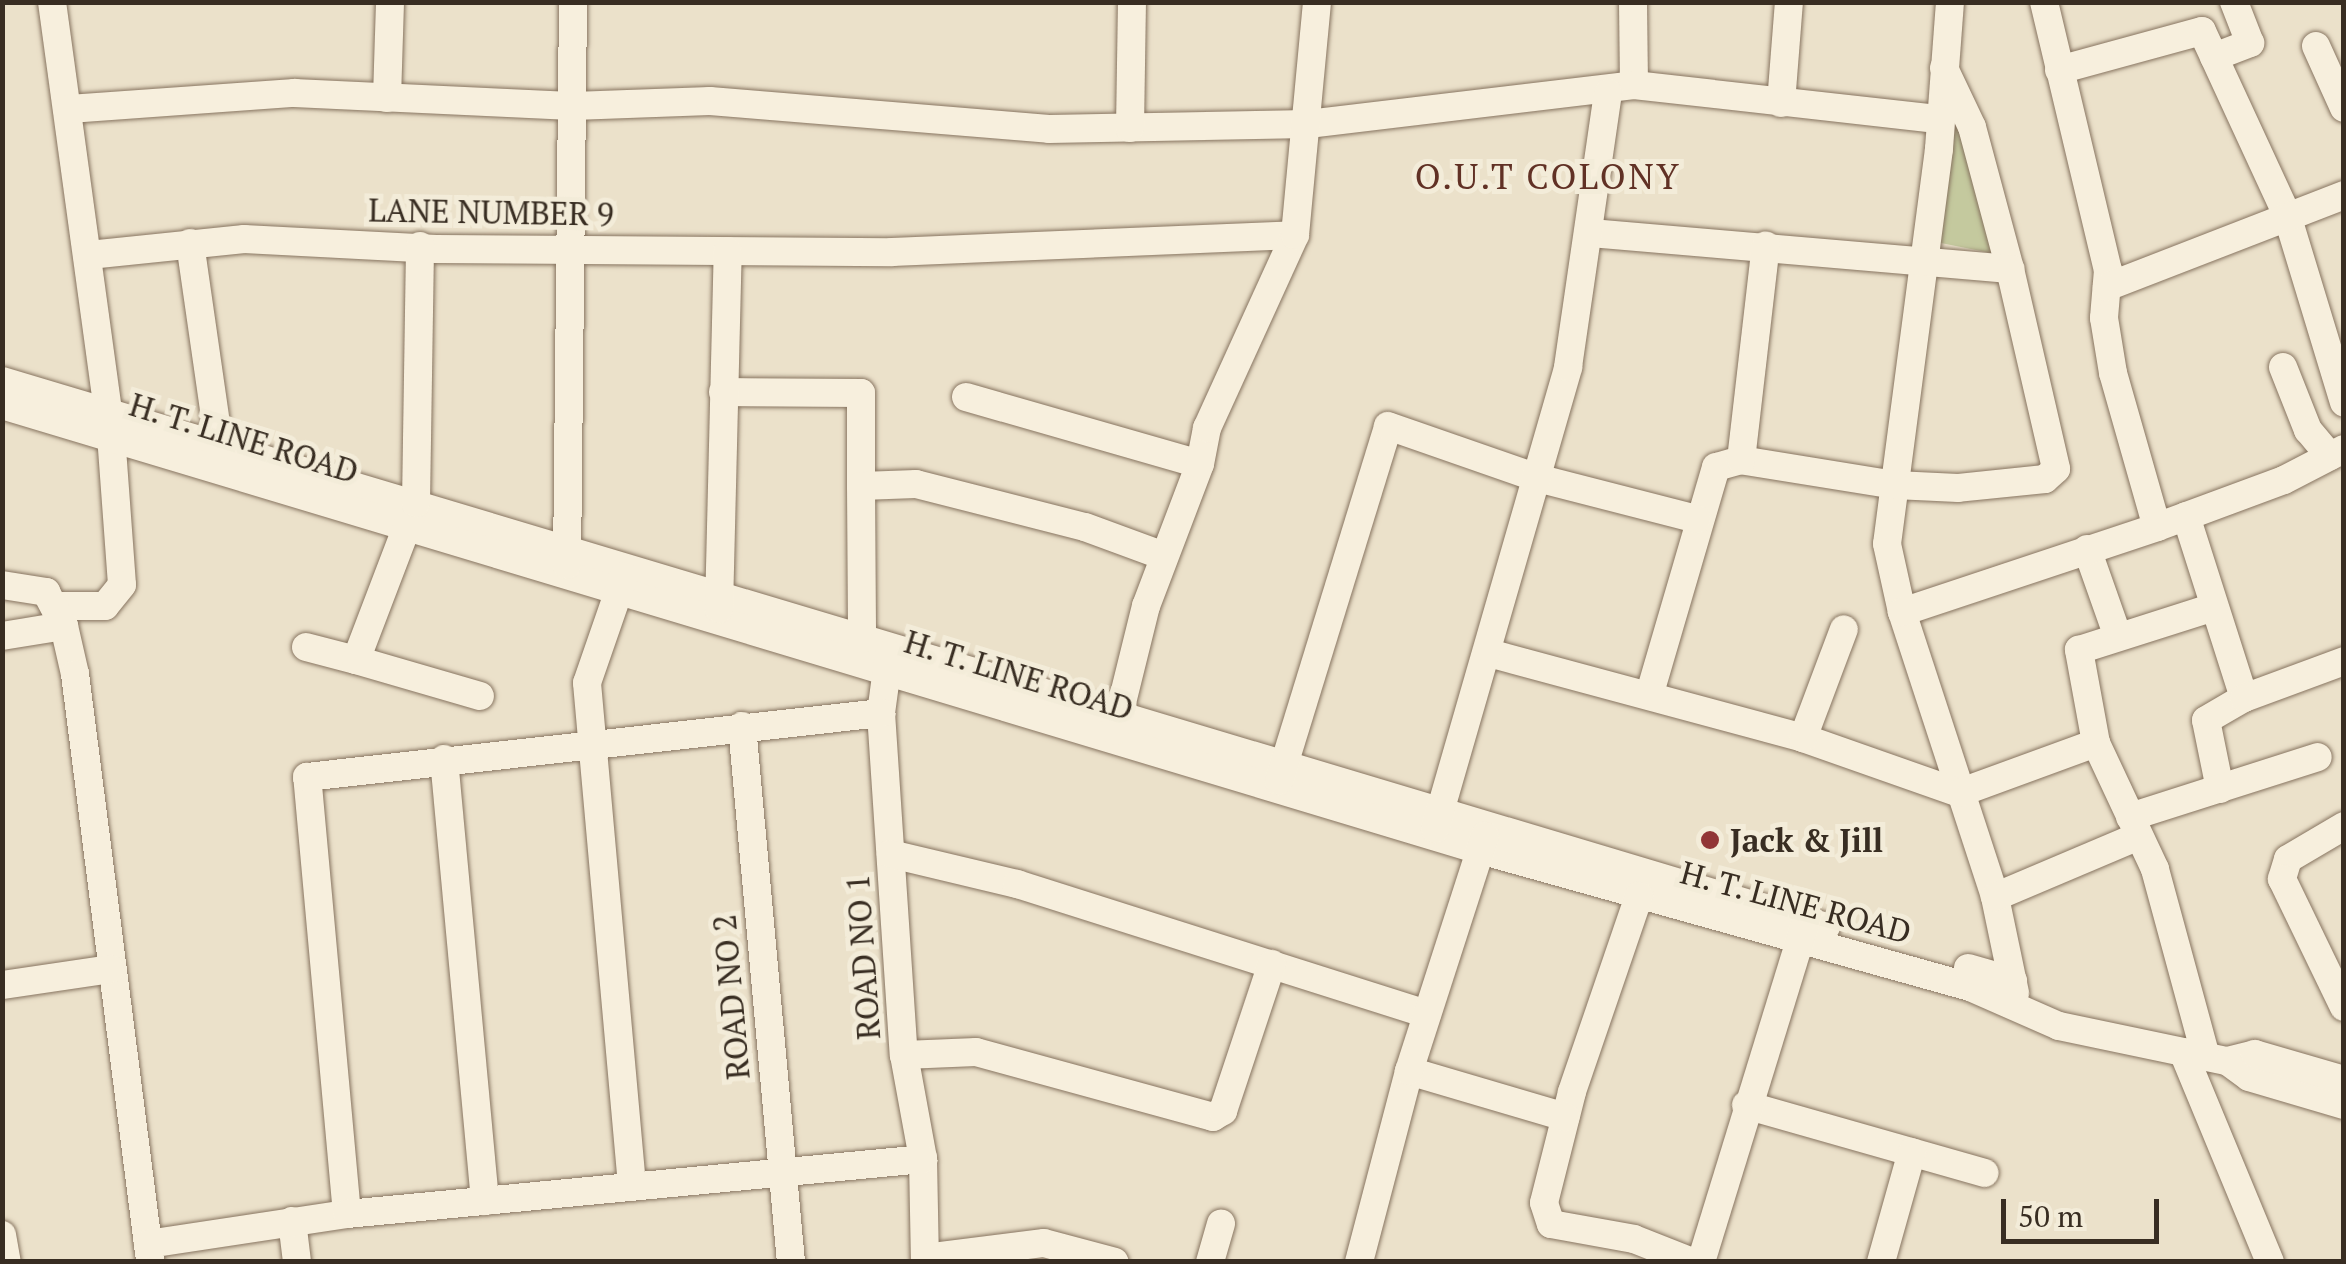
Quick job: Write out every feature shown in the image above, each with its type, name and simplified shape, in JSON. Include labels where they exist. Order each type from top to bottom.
[{"type":"street","points":[[2,636],[59,616],[105,606],[122,585],[110,423],[52,2]]},
{"type":"street","points":[[388,98],[390,2]]},
{"type":"street","points":[[568,561],[573,2]]},
{"type":"street","points":[[1130,128],[1132,2]]},
{"type":"street","points":[[1116,727],[1164,556],[1200,464],[1207,428],[1295,235],[1317,2]]},
{"type":"street","points":[[1436,824],[1568,368],[1590,233],[1621,89],[1632,2]]},
{"type":"street","points":[[1781,103],[1789,2]]},
{"type":"street","points":[[1950,2],[1937,120],[1939,149],[1919,266],[1887,544],[1902,612],[1995,897],[2015,992]]},
{"type":"street","points":[[2044,2],[2107,287],[2113,374],[2158,527]]},
{"type":"street","points":[[2214,57],[2250,43],[2234,2]]},
{"type":"street","points":[[2059,70],[2202,31],[2287,215],[2344,403]]},
{"type":"street","points":[[2316,46],[2344,108]]},
{"type":"street","points":[[1650,693],[1697,519],[1716,467],[1741,460],[1895,485],[1975,486],[2045,479],[2056,469],[2010,269],[1972,127],[1944,68]]},
{"type":"street","points":[[69,109],[294,92],[573,106],[710,101],[1049,130],[1308,124],[1621,89],[1937,120]]},
{"type":"street","points":[[2107,287],[2344,194]]},
{"type":"street","points":[[1590,233],[1766,246],[1919,266],[2010,269]]},
{"type":"street","name":"LANE NUMBER 9","points":[[89,255],[190,243],[892,252],[1295,235]]},
{"type":"street","points":[[190,243],[221,457]]},
{"type":"street","points":[[356,660],[412,514],[420,246]]},
{"type":"street","points":[[1741,460],[1766,246]]},
{"type":"street","points":[[719,609],[728,251]]},
{"type":"street","points":[[1902,612],[2158,527],[2337,453],[2308,430],[2284,367]]},
{"type":"street","name":"H. T. LINE ROAD","points":[[2,381],[110,423],[887,660],[2015,992],[2058,1026],[2205,1057]]},
{"type":"street","points":[[723,392],[861,393],[862,639]]},
{"type":"street","points":[[966,397],[1200,464]]},
{"type":"street","name":"H. T. LINE ROAD","points":[[2,405],[110,423]]},
{"type":"street","points":[[1280,777],[1388,426],[1537,478],[1697,519]]},
{"type":"street","points":[[861,486],[916,484],[1085,527],[1164,556]]},
{"type":"street","points":[[2186,516],[2244,698]]},
{"type":"street","points":[[2088,549],[2118,636]]},
{"type":"street","points":[[623,578],[588,683],[591,743],[598,758],[632,1185]]},
{"type":"street","points":[[2,585],[46,592],[59,616],[84,732],[110,969],[150,1253],[347,1214],[923,1159]]},
{"type":"street","points":[[2214,607],[2079,650],[2096,743],[2155,869],[2205,1057],[2270,1262]]},
{"type":"street","name":"H. T. LINE ROAD","points":[[719,609],[862,639],[887,660]]},
{"type":"street","points":[[1803,738],[1844,629]]},
{"type":"street","points":[[306,648],[480,696]]},
{"type":"street","points":[[1488,654],[1650,693],[1803,738],[1959,793],[2096,743]]},
{"type":"street","name":"ROAD NO 1","points":[[887,660],[881,713],[904,1055],[923,1159],[925,1260]]},
{"type":"street","points":[[2220,789],[2206,720],[2244,698],[2344,661]]},
{"type":"street","points":[[347,1214],[307,777],[881,713]]},
{"type":"street","name":"ROAD NO 2","points":[[742,726],[792,1262]]},
{"type":"street","points":[[1995,897],[2220,789],[2318,758]]},
{"type":"street","points":[[444,759],[485,1201]]},
{"type":"street","points":[[2344,826],[2288,859],[2282,878],[2344,1007]]},
{"type":"street","points":[[1359,1262],[1409,1072],[1484,838]]},
{"type":"street","name":"H. T. LINE ROAD","points":[[1484,838],[1639,896],[1803,930]]},
{"type":"street","points":[[891,854],[1016,884],[1427,1014]]},
{"type":"street","points":[[1639,896],[1564,1117],[1544,1203],[1551,1224],[1634,1238],[1692,1262]]},
{"type":"street","points":[[1701,1262],[1746,1105],[1803,930]]},
{"type":"street","points":[[904,1055],[976,1052],[1219,1116],[1272,964]]},
{"type":"street","points":[[2,985],[110,969]]},
{"type":"street","points":[[2205,1057],[2256,1054],[2344,1080]]},
{"type":"street","points":[[2205,1057],[2250,1077],[2344,1106]]},
{"type":"street","points":[[1409,1072],[1564,1117]]},
{"type":"street","points":[[1746,1105],[1984,1173]]},
{"type":"street","points":[[1881,1262],[1912,1152]]},
{"type":"street","points":[[292,1222],[297,1262]]},
{"type":"street","points":[[1210,1262],[1220,1224]]},
{"type":"street","points":[[2,1235],[7,1262]]},
{"type":"street","points":[[925,1260],[1044,1243],[1115,1262]]},
{"type":"green space","points":[[1953,105],[1996,254],[1936,242]]},
{"type":"place","name":"Jack & Jill","points":[[1710,840]]},
{"type":"district","name":"O.U.T COLONY","points":[[1548,176]]}]
